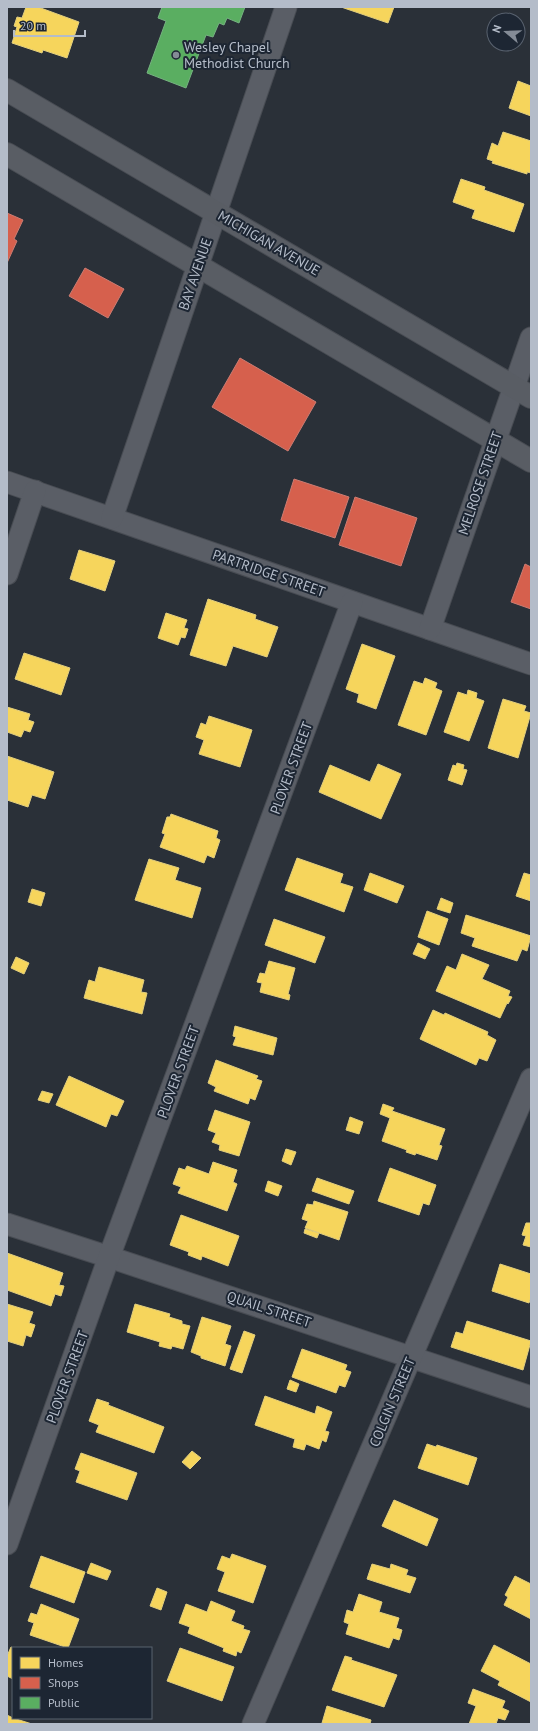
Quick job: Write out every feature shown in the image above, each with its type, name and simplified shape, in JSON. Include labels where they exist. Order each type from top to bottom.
[{"type":"main road","name":"MICHIGAN AVENUE","points":[[7,90],[522,392]]},
{"type":"main road","points":[[7,154],[531,461]]},
{"type":"street","name":"BAY AVENUE","points":[[112,518],[286,7]]},
{"type":"street","name":"MELROSE STREET","points":[[430,629],[495,440],[522,392],[530,341]]},
{"type":"street","name":"PARTRIDGE STREET","points":[[7,482],[531,664]]},
{"type":"street","points":[[7,574],[35,491]]},
{"type":"street","name":"PLOVER STREET","points":[[7,1544],[109,1256],[352,602]]},
{"type":"street","name":"COLGIN STREET","points":[[252,1724],[531,1079]]},
{"type":"street","name":"QUAIL STREET","points":[[7,1224],[412,1356],[531,1397]]},
{"type":"building: Homes","points":[[26,7],[38,7],[79,22],[67,58],[43,50],[42,53],[12,43],[17,27],[14,26],[17,17],[22,18]]},
{"type":"building: Homes","points":[[341,7],[394,7],[388,23]]},
{"type":"building: Homes","points":[[518,81],[531,86],[531,116],[509,108]]},
{"type":"building: Homes","points":[[503,132],[531,141],[531,173],[527,172],[527,174],[492,163],[493,161],[487,159],[492,143],[498,146]]},
{"type":"building: Homes","points":[[461,179],[485,187],[484,190],[524,204],[514,232],[472,218],[475,210],[453,202]]},
{"type":"building: Homes","points":[[79,550],[115,561],[105,591],[70,579]]},
{"type":"building: Homes","points":[[208,599],[256,615],[255,619],[278,627],[267,657],[233,646],[226,666],[190,655]]},
{"type":"building: Homes","points":[[166,613],[187,620],[184,628],[188,629],[185,638],[181,637],[178,645],[158,638]]},
{"type":"building: Homes","points":[[362,644],[395,656],[376,709],[357,702],[359,694],[346,689]]},
{"type":"building: Homes","points":[[24,653],[70,668],[61,695],[15,679]]},
{"type":"building: Homes","points":[[425,678],[437,683],[435,688],[442,691],[426,735],[398,725],[414,681],[423,684]]},
{"type":"building: Homes","points":[[468,690],[477,693],[476,698],[484,701],[469,741],[444,732],[458,692],[467,695]]},
{"type":"building: Homes","points":[[503,699],[526,706],[524,711],[531,713],[518,758],[488,748]]},
{"type":"building: Homes","points":[[7,707],[30,714],[28,720],[34,722],[30,732],[24,730],[21,737],[7,732]]},
{"type":"building: Homes","points":[[209,716],[252,730],[240,767],[199,754],[204,740],[196,737],[201,723],[206,725]]},
{"type":"building: Homes","points":[[7,756],[54,772],[45,799],[32,795],[28,807],[7,800]]},
{"type":"building: Homes","points":[[457,763],[464,765],[463,769],[467,770],[462,785],[448,780],[453,765],[456,766]]},
{"type":"building: Homes","points":[[378,764],[401,774],[381,819],[319,792],[330,765],[370,782]]},
{"type":"building: Homes","points":[[171,814],[218,831],[216,838],[220,840],[214,858],[207,855],[204,863],[160,847],[165,834],[162,833],[167,817],[170,817]]},
{"type":"building: Homes","points":[[297,858],[343,874],[340,883],[353,887],[344,912],[285,890]]},
{"type":"building: Homes","points":[[149,859],[179,868],[175,880],[201,888],[192,918],[135,900]]},
{"type":"building: Homes","points":[[370,873],[404,886],[397,903],[364,890]]},
{"type":"building: Homes","points":[[524,873],[531,875],[531,901],[516,896]]},
{"type":"building: Homes","points":[[32,889],[45,893],[41,906],[28,902]]},
{"type":"building: Homes","points":[[441,898],[453,903],[450,913],[437,909]]},
{"type":"building: Homes","points":[[427,911],[448,919],[439,945],[418,937]]},
{"type":"building: Homes","points":[[466,915],[531,936],[527,951],[522,949],[517,961],[472,946],[475,938],[461,933]]},
{"type":"building: Homes","points":[[274,919],[325,937],[315,963],[265,945]]},
{"type":"building: Homes","points":[[418,943],[430,949],[425,959],[413,954]]},
{"type":"building: Homes","points":[[462,954],[489,965],[482,979],[510,991],[508,996],[512,997],[508,1004],[507,1003],[500,1018],[436,991],[447,966],[456,970]]},
{"type":"building: Homes","points":[[16,957],[29,963],[24,974],[11,968]]},
{"type":"building: Homes","points":[[269,961],[295,968],[288,994],[290,995],[289,1000],[260,992],[262,983],[257,982],[260,973],[265,974]]},
{"type":"building: Homes","points":[[99,967],[144,980],[141,992],[147,993],[142,1014],[84,998],[89,980],[95,982]]},
{"type":"building: Homes","points":[[433,1010],[444,1015],[445,1013],[488,1032],[487,1035],[496,1040],[487,1061],[479,1058],[476,1065],[420,1039]]},
{"type":"building: Homes","points":[[235,1026],[277,1038],[273,1055],[233,1045],[236,1037],[233,1036]]},
{"type":"building: Homes","points":[[216,1060],[258,1076],[256,1079],[262,1081],[255,1100],[250,1098],[248,1104],[214,1091],[216,1087],[208,1083]]},
{"type":"building: Homes","points":[[69,1076],[124,1101],[117,1116],[111,1114],[106,1127],[56,1105]]},
{"type":"building: Homes","points":[[42,1091],[53,1094],[49,1103],[38,1100]]},
{"type":"building: Homes","points":[[383,1104],[394,1108],[392,1111],[445,1129],[439,1145],[442,1146],[437,1160],[416,1153],[415,1155],[406,1152],[407,1150],[382,1141],[390,1118],[380,1114]]},
{"type":"building: Homes","points":[[215,1110],[250,1122],[239,1156],[219,1150],[220,1145],[212,1142],[216,1133],[208,1130]]},
{"type":"building: Homes","points":[[350,1117],[363,1122],[359,1134],[346,1130]]},
{"type":"building: Homes","points":[[286,1149],[296,1152],[291,1165],[282,1161]]},
{"type":"building: Homes","points":[[213,1162],[237,1170],[233,1182],[237,1184],[227,1211],[178,1193],[181,1187],[173,1184],[179,1168],[185,1170],[187,1166],[209,1174]]},
{"type":"building: Homes","points":[[390,1168],[436,1185],[429,1205],[423,1203],[419,1215],[378,1201]]},
{"type":"building: Homes","points":[[317,1178],[354,1191],[349,1204],[312,1191]]},
{"type":"building: Homes","points":[[268,1181],[282,1186],[278,1196],[265,1191]]},
{"type":"building: Homes","points":[[314,1201],[348,1212],[339,1240],[305,1228],[308,1221],[302,1219],[307,1204],[313,1205]]},
{"type":"building: Homes","points":[[181,1215],[239,1236],[228,1266],[202,1256],[201,1260],[188,1255],[189,1252],[170,1245]]},
{"type":"building: Homes","points":[[526,1223],[531,1223],[531,1247],[523,1245],[526,1236],[522,1235]]},
{"type":"building: Homes","points":[[305,1229],[319,1233],[317,1238],[304,1233]]},
{"type":"building: Homes","points":[[7,1253],[63,1273],[59,1285],[64,1286],[61,1296],[55,1294],[51,1306],[7,1290]]},
{"type":"building: Homes","points":[[500,1264],[531,1274],[531,1297],[529,1303],[492,1291]]},
{"type":"building: Homes","points":[[7,1304],[33,1312],[29,1323],[35,1325],[31,1337],[26,1335],[23,1346],[7,1341]]},
{"type":"building: Homes","points":[[135,1304],[170,1314],[169,1317],[182,1321],[182,1324],[190,1326],[183,1349],[172,1346],[171,1349],[159,1346],[160,1342],[127,1332]]},
{"type":"building: Homes","points":[[202,1317],[231,1326],[225,1344],[231,1346],[225,1366],[201,1358],[201,1356],[191,1352]]},
{"type":"building: Homes","points":[[467,1321],[531,1341],[523,1370],[451,1347],[456,1332],[463,1334]]},
{"type":"building: Homes","points":[[244,1331],[255,1335],[242,1373],[230,1369]]},
{"type":"building: Homes","points":[[302,1349],[347,1365],[345,1370],[351,1372],[345,1387],[339,1385],[336,1393],[292,1377]]},
{"type":"building: Homes","points":[[290,1380],[299,1384],[296,1392],[287,1389]]},
{"type":"building: Homes","points":[[265,1396],[315,1414],[317,1406],[332,1412],[325,1431],[329,1432],[326,1442],[322,1440],[319,1449],[306,1444],[304,1450],[293,1447],[295,1439],[255,1425]]},
{"type":"building: Homes","points":[[97,1399],[109,1403],[108,1405],[164,1427],[154,1453],[96,1432],[99,1425],[89,1421]]},
{"type":"building: Homes","points":[[427,1444],[436,1447],[437,1445],[477,1458],[468,1485],[418,1468]]},
{"type":"building: Homes","points":[[192,1451],[201,1458],[190,1469],[182,1462]]},
{"type":"building: Homes","points":[[81,1453],[137,1473],[127,1500],[76,1482],[80,1471],[75,1469]]},
{"type":"building: Homes","points":[[394,1500],[438,1519],[427,1546],[382,1526]]},
{"type":"building: Homes","points":[[232,1554],[266,1566],[253,1603],[218,1591],[225,1572],[217,1569],[222,1556],[230,1559]]},
{"type":"building: Homes","points":[[41,1556],[85,1572],[74,1603],[30,1587]]},
{"type":"building: Homes","points":[[91,1563],[111,1571],[107,1580],[87,1573]]},
{"type":"building: Homes","points":[[372,1564],[390,1569],[391,1564],[408,1570],[406,1575],[416,1578],[410,1593],[367,1579]]},
{"type":"building: Homes","points":[[515,1576],[531,1584],[531,1619],[504,1605],[508,1597],[505,1595]]},
{"type":"building: Homes","points":[[157,1588],[167,1592],[161,1610],[150,1606]]},
{"type":"building: Homes","points":[[359,1594],[382,1602],[379,1612],[399,1618],[396,1628],[402,1630],[399,1640],[393,1638],[389,1648],[346,1634],[349,1624],[344,1622],[347,1610],[353,1612]]},
{"type":"building: Homes","points":[[211,1601],[235,1611],[231,1621],[244,1626],[243,1629],[250,1631],[241,1653],[237,1651],[236,1656],[223,1651],[224,1648],[188,1633],[190,1627],[179,1623],[186,1604],[207,1612]]},
{"type":"building: Homes","points":[[41,1604],[79,1619],[68,1647],[30,1635],[34,1623],[28,1621],[31,1613],[37,1615]]},
{"type":"building: Homes","points":[[494,1645],[531,1664],[531,1702],[498,1685],[500,1681],[481,1671]]},
{"type":"building: Homes","points":[[12,1647],[12,1678],[7,1676],[7,1656]]},
{"type":"building: Homes","points":[[180,1648],[234,1667],[222,1701],[167,1681]]},
{"type":"building: Homes","points":[[345,1656],[352,1658],[351,1660],[397,1675],[384,1707],[332,1690]]},
{"type":"building: Homes","points":[[473,1689],[505,1701],[502,1708],[509,1711],[505,1720],[498,1718],[496,1724],[469,1724],[476,1706],[468,1703]]},
{"type":"building: Homes","points":[[327,1706],[371,1720],[370,1724],[322,1723]]},
{"type":"building: Homes","points":[[7,1715],[12,1719],[32,1724],[7,1724]]},
{"type":"building: Shops","points":[[7,213],[23,220],[14,239],[17,241],[7,263]]},
{"type":"building: Shops","points":[[85,268],[124,289],[108,318],[69,296]]},
{"type":"building: Shops","points":[[240,358],[316,402],[288,451],[212,407]]},
{"type":"building: Shops","points":[[294,479],[349,497],[335,538],[281,520]]},
{"type":"building: Shops","points":[[355,497],[417,518],[401,566],[339,545]]},
{"type":"building: Shops","points":[[525,564],[531,567],[531,609],[511,602]]},
{"type":"building: Public","name":"Wesley Chapel Methodist Church","points":[[162,7],[245,7],[239,23],[227,18],[224,25],[219,23],[213,37],[206,35],[186,88],[147,73],[166,21],[158,18]]},
{"type":"place","name":"Wesley Chapel Methodist Church","points":[[176,55]]}]
